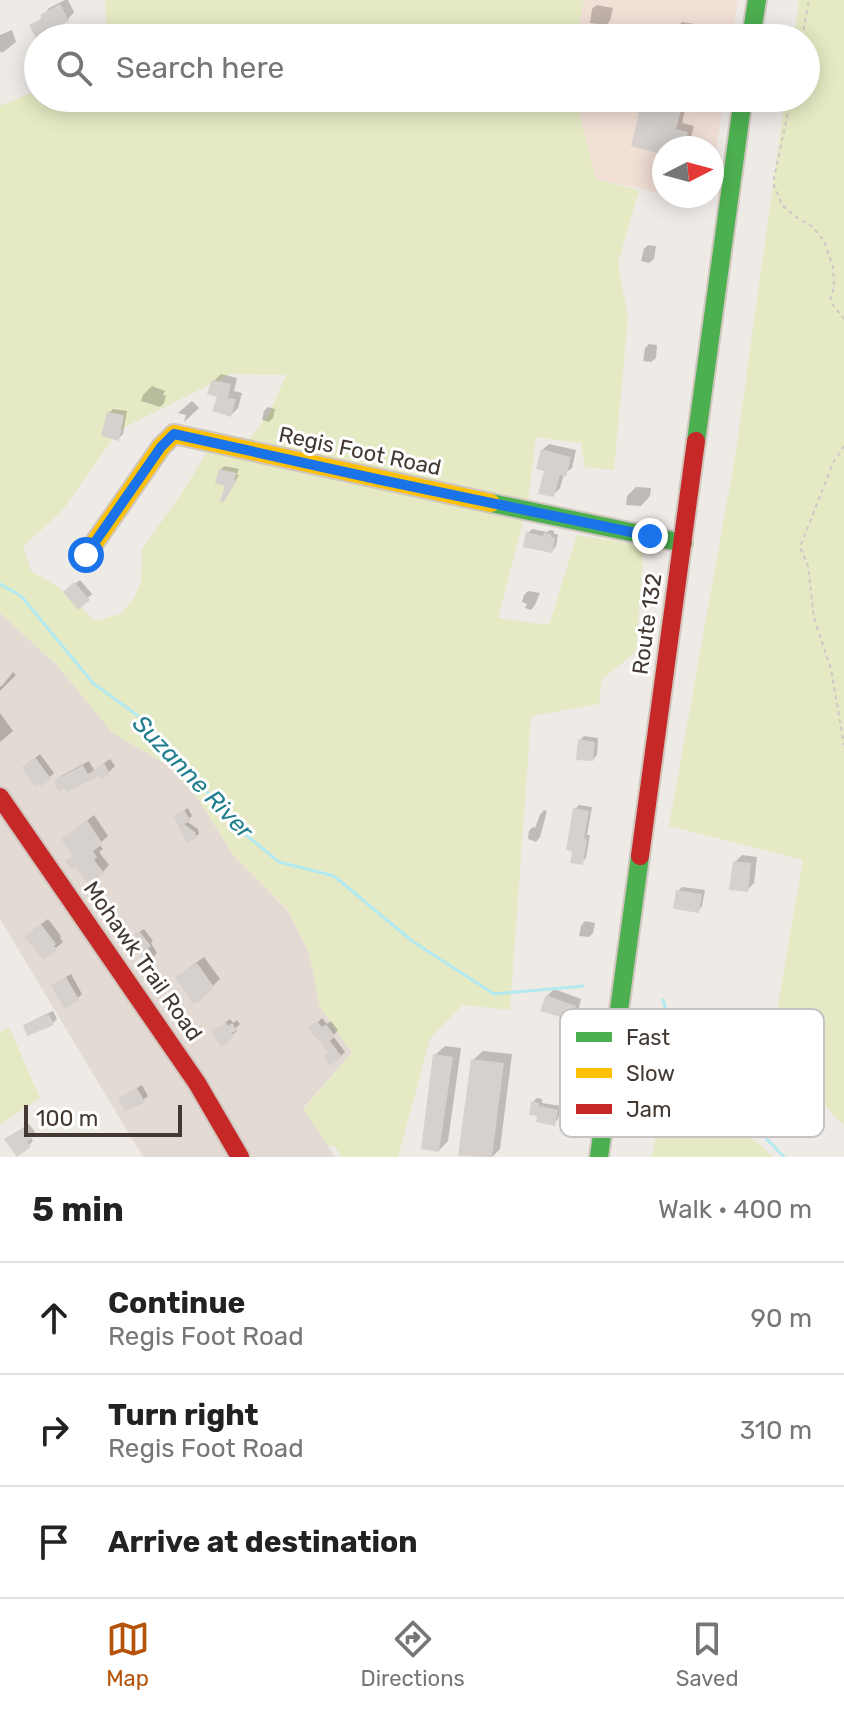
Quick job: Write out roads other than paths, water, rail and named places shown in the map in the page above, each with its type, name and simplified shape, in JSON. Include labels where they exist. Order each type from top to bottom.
[{"type":"main road","points":[[753,24],[757,0]]},
{"type":"main road","name":"Route 132","points":[[619,1009],[741,112]]},
{"type":"main road","name":"Regis Foot Road","points":[[86,555],[161,447],[174,434],[683,543]]},
{"type":"main road","name":"Mohawk Trail Road","points":[[0,797],[197,1083],[240,1157]]},
{"type":"main road","name":"Route 132","points":[[599,1157],[602,1137]]},
{"type":"waterway","name":"Suzanne River","points":[[0,584],[21,596],[93,683],[141,718],[206,790],[229,821],[279,862],[334,876],[412,941],[494,994],[583,986]]},
{"type":"waterway","name":"Suzanne River","points":[[663,1000],[666,1009]]},
{"type":"waterway","name":"Suzanne River","points":[[765,1137],[784,1157]]}]
